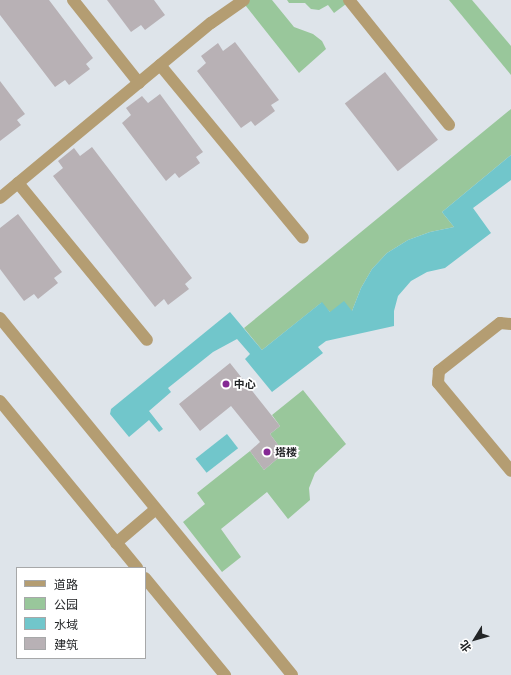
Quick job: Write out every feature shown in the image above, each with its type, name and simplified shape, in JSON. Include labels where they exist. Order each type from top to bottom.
[{"type":"street","points":[[73,0],[139,83]]},
{"type":"street","points":[[0,198],[211,23],[244,0]]},
{"type":"street","points":[[349,0],[449,125]]},
{"type":"street","points":[[160,65],[303,238]]},
{"type":"street","points":[[18,183],[147,340]]},
{"type":"street","points":[[0,318],[292,675]]},
{"type":"street","points":[[511,324],[500,322],[439,371],[438,383],[511,471]]},
{"type":"street","points":[[0,400],[136,567]]},
{"type":"street","points":[[116,543],[156,509]]},
{"type":"street","points":[[146,579],[225,675]]},
{"type":"green space","points":[[272,0],[294,27],[313,34],[322,41],[326,49],[299,73],[242,1]]},
{"type":"green space","points":[[287,0],[350,1],[334,13],[328,5],[319,10],[311,9],[305,3],[289,3]]},
{"type":"green space","points":[[449,0],[472,0],[511,46],[511,75]]},
{"type":"green space","points":[[511,109],[511,155],[442,212],[454,227],[430,232],[408,240],[387,253],[372,269],[361,288],[352,311],[330,312],[321,303],[262,350],[244,328]]},
{"type":"green space","points":[[303,390],[346,444],[315,473],[309,488],[310,500],[288,519],[267,492],[221,529],[241,557],[222,572],[183,522],[205,504],[197,493],[250,451],[264,470],[284,453],[270,434],[280,426],[272,415]]},
{"type":"water","points":[[511,155],[511,180],[473,208],[491,233],[445,268],[427,272],[411,281],[398,296],[394,311],[394,326],[326,341],[318,347],[323,353],[272,392],[245,359],[250,354],[237,339],[213,352],[168,388],[171,392],[149,411],[163,429],[159,432],[149,420],[129,437],[110,414],[111,409],[230,312],[262,350],[322,302],[330,312],[344,301],[352,311],[361,288],[372,269],[387,253],[408,240],[430,232],[454,227],[442,212]]},
{"type":"water","points":[[227,434],[238,448],[207,473],[195,459]]},
{"type":"building","points":[[0,0],[49,0],[93,58],[86,64],[90,69],[69,85],[65,80],[55,87],[0,15]]},
{"type":"building","points":[[107,0],[154,0],[165,15],[145,30],[141,25],[131,32]]},
{"type":"building","points":[[235,42],[279,100],[271,105],[275,111],[255,126],[251,121],[241,128],[197,71],[206,63],[201,56],[218,43],[223,51]]},
{"type":"building","points":[[385,72],[438,140],[398,171],[345,103]]},
{"type":"building","points":[[0,81],[25,114],[17,120],[21,125],[0,141]]},
{"type":"building","points":[[160,94],[203,152],[196,157],[200,163],[179,178],[175,173],[166,181],[122,123],[131,115],[126,108],[142,96],[148,103]]},
{"type":"building","points":[[92,147],[192,278],[185,284],[189,289],[168,305],[164,299],[155,307],[53,176],[63,168],[58,161],[74,148],[80,156]]},
{"type":"building","points":[[18,214],[62,272],[54,278],[58,283],[38,299],[34,294],[24,301],[0,269],[0,228]]},
{"type":"building","name":"中心","points":[[230,363],[280,426],[270,434],[284,453],[264,470],[250,451],[260,442],[231,406],[200,431],[179,404]]},
{"type":"place","name":"中心","points":[[226,384]]},
{"type":"place","name":"塔楼","points":[[267,452]]}]
